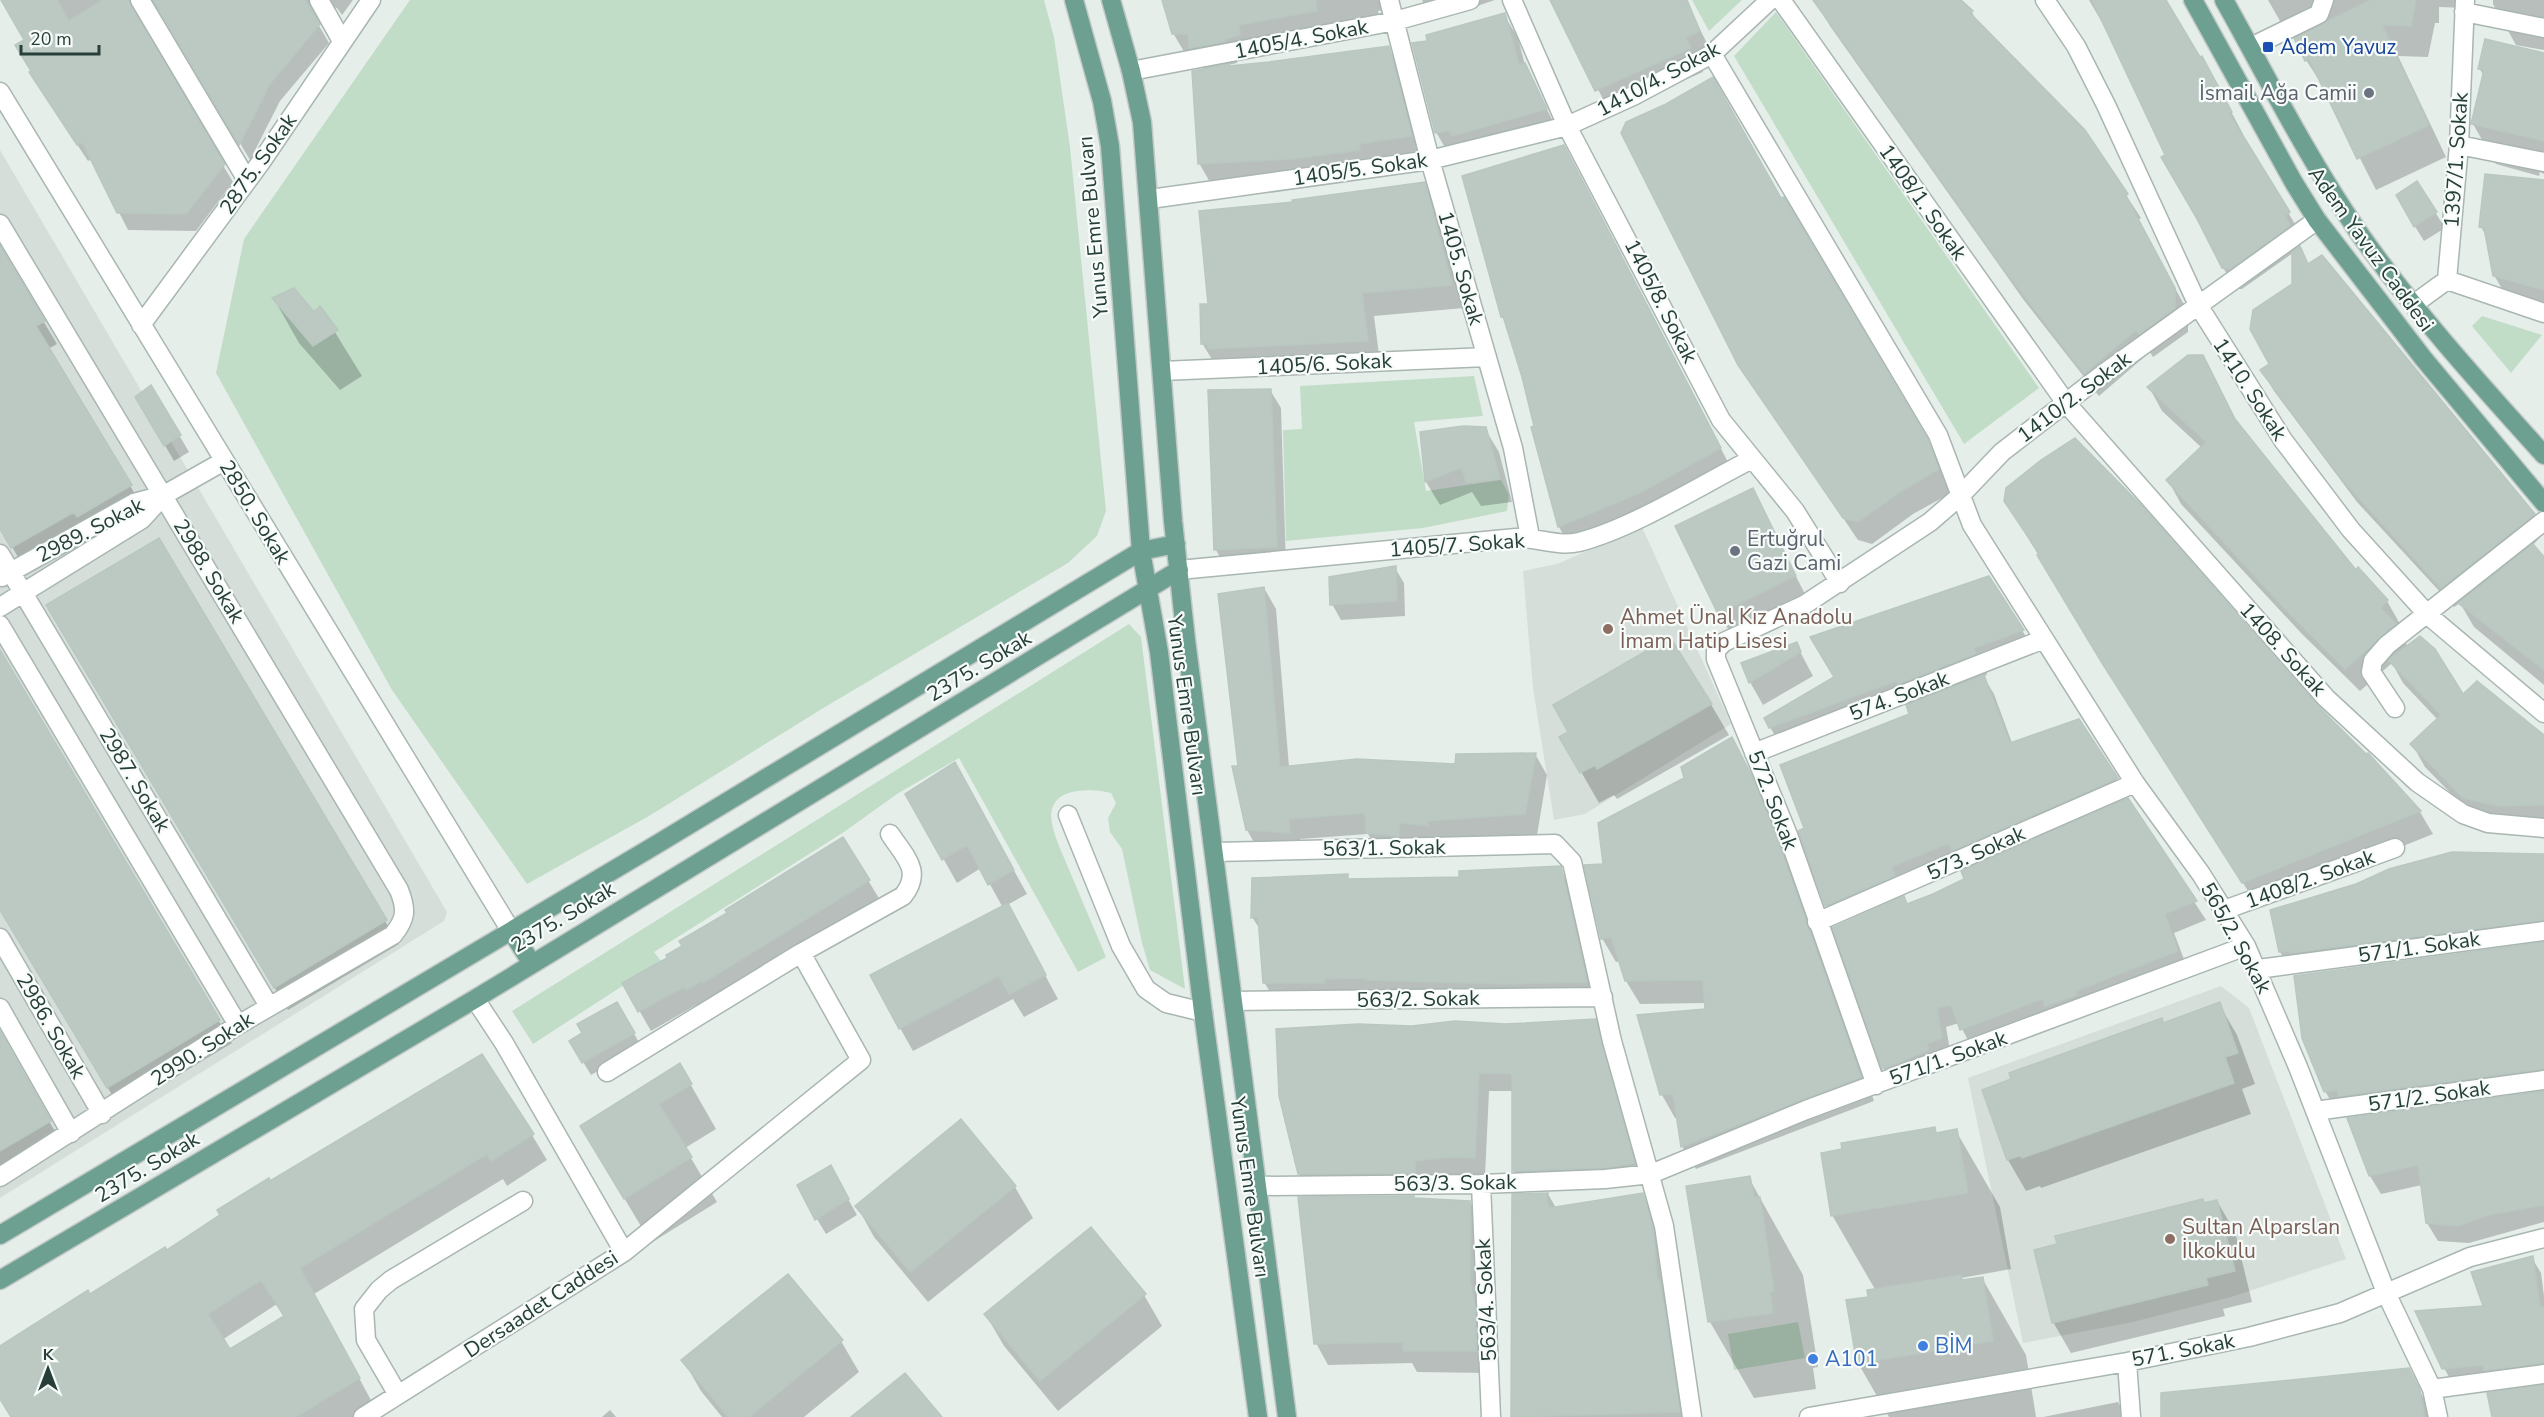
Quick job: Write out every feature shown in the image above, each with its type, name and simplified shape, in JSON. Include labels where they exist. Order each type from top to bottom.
[{"type":"main road","name":"Yunus Emre Bulvarı","points":[[1074,0],[1102,101],[1110,146],[1141,551],[1161,663],[1203,1012],[1258,1417]]},
{"type":"main road","name":"Yunus Emre Bulvarı","points":[[1111,0],[1131,71],[1142,122],[1176,544],[1287,1417]]},
{"type":"main road","name":"Adem Yavuz Caddesi","points":[[2193,0],[2294,183],[2317,220],[2423,358],[2544,503]]},
{"type":"main road","name":"Adem Yavuz Caddesi","points":[[2224,0],[2331,189],[2358,231],[2414,304],[2544,455]]},
{"type":"main road","name":"2375. Sokak","points":[[0,1235],[511,931],[1141,551],[1176,544]]},
{"type":"main road","name":"2375. Sokak","points":[[0,1280],[474,999],[531,962],[1179,570]]},
{"type":"main road","points":[[511,931],[531,962]]},
{"type":"main road","points":[[1249,1344],[1278,1340]]},
{"type":"street","points":[[140,0],[248,180]]},
{"type":"street","points":[[319,0],[342,41]]},
{"type":"street","name":"2875. Sokak","points":[[141,325],[248,180],[371,0]]},
{"type":"street","name":"1405. Sokak","points":[[1389,0],[1430,160],[1513,448],[1530,537]]},
{"type":"street","name":"1405/4. Sokak","points":[[1131,71],[1395,21],[1470,0]]},
{"type":"street","name":"1405/8. Sokak","points":[[1512,0],[1567,126],[1721,420],[1795,511],[1840,583]]},
{"type":"street","name":"1410/4. Sokak","points":[[1567,126],[1633,96],[1712,54],[1770,0]]},
{"type":"street","name":"1408/1. Sokak","points":[[1781,0],[2066,404]]},
{"type":"street","name":"1410. Sokak","points":[[2045,0],[2076,46],[2198,305],[2283,440],[2351,530],[2428,615],[2544,713]]},
{"type":"street","points":[[2250,48],[2319,14],[2324,0]]},
{"type":"street","points":[[2465,6],[2544,27]]},
{"type":"street","name":"1397/1. Sokak","points":[[2447,280],[2459,145],[2465,6]]},
{"type":"street","name":"565/2. Sokak","points":[[1712,54],[1938,435],[1952,465],[1960,496],[1972,525],[2135,783],[2201,874],[2246,946],[2258,969],[2387,1295],[2432,1389],[2438,1417]]},
{"type":"street","name":"2850. Sokak","points":[[0,92],[511,931]]},
{"type":"street","name":"1405/5. Sokak","points":[[1149,199],[1430,160],[1567,126]]},
{"type":"street","points":[[2459,145],[2544,162]]},
{"type":"street","name":"1410/2. Sokak","points":[[1840,583],[1930,522],[1960,496],[2002,452],[2198,305],[2317,220]]},
{"type":"street","name":"2988. Sokak","points":[[0,224],[399,890],[405,906],[404,922]]},
{"type":"street","points":[[2414,304],[2447,280],[2544,314]]},
{"type":"street","name":"1405/6. Sokak","points":[[1162,371],[1487,357]]},
{"type":"street","name":"1408. Sokak","points":[[2066,404],[2326,698],[2417,782],[2463,814],[2488,823],[2544,828]]},
{"type":"street","name":"1405/7. Sokak","points":[[1179,570],[1530,537],[1558,544],[1578,542],[1621,526],[1752,459]]},
{"type":"street","points":[[164,495],[224,461]]},
{"type":"street","name":"2989. Sokak","points":[[5,574],[134,503],[164,495]]},
{"type":"street","name":"2989. Sokak","points":[[0,607],[142,519],[164,495]]},
{"type":"street","points":[[2396,708],[2371,672],[2373,661],[2387,645],[2428,615],[2544,521]]},
{"type":"street","name":"2987. Sokak","points":[[0,554],[5,574],[24,593],[269,1006]]},
{"type":"street","name":"572. Sokak","points":[[1840,583],[1772,621],[1724,642],[1716,650],[1716,659],[1788,835],[1876,1085]]},
{"type":"street","name":"2987. Sokak","points":[[0,624],[238,1025]]},
{"type":"street","name":"574. Sokak","points":[[1755,753],[2044,639]]},
{"type":"street","name":"573. Sokak","points":[[1817,922],[2135,783]]},
{"type":"street","points":[[1068,815],[1121,946],[1146,989],[1166,1003],[1203,1012]]},
{"type":"street","points":[[607,1072],[801,953],[903,896],[912,884],[909,863],[890,834]]},
{"type":"street","name":"563/1. Sokak","points":[[1214,852],[1555,844],[1572,862],[1603,997]]},
{"type":"street","name":"1408/2. Sokak","points":[[2224,910],[2396,848]]},
{"type":"street","name":"2990. Sokak","points":[[0,1177],[102,1114],[238,1025],[393,935],[404,922]]},
{"type":"street","name":"571/1. Sokak","points":[[2258,969],[2544,931]]},
{"type":"street","name":"2986. Sokak","points":[[0,938],[102,1114]]},
{"type":"street","name":"571/1. Sokak","points":[[1651,1174],[1806,1110],[2246,946]]},
{"type":"street","points":[[624,1252],[861,1060],[801,953]]},
{"type":"street","points":[[1603,997],[1612,1041],[1664,1226],[1692,1417]]},
{"type":"street","name":"563/2. Sokak","points":[[1233,1001],[1603,997]]},
{"type":"street","name":"Dersaadet Caddesi","points":[[363,1417],[624,1252],[504,1043],[474,999]]},
{"type":"street","name":"2986. Sokak","points":[[0,1008],[71,1133]]},
{"type":"street","name":"571/2. Sokak","points":[[2315,1112],[2544,1080]]},
{"type":"street","name":"563/3. Sokak","points":[[1258,1186],[1481,1184],[1605,1179],[1651,1174]]},
{"type":"street","name":"563/4. Sokak","points":[[1481,1184],[1491,1417]]},
{"type":"street","points":[[398,1395],[366,1340],[364,1309],[379,1290],[391,1280],[523,1201]]},
{"type":"street","name":"571. Sokak","points":[[1809,1417],[2127,1362],[2248,1337],[2340,1313],[2387,1295],[2419,1277],[2470,1257],[2544,1238]]},
{"type":"street","points":[[2127,1362],[2131,1417]]},
{"type":"street","points":[[2432,1389],[2544,1374]]},
{"type":"shaded area","points":[[0,150],[447,912],[444,921],[0,1198]]},
{"type":"shaded area","name":"Ahmet Ünal Kız Anadolu İmam Hatip Lisesi","points":[[1642,527],[1731,724],[1585,814],[1554,820],[1533,688],[1523,571],[1557,564]]},
{"type":"shaded area","points":[[2221,986],[2249,1008],[2346,1259],[2231,1297],[2133,1322],[2023,1343],[1968,1078]]},
{"type":"green space","points":[[410,0],[1044,0],[1054,37],[1070,147],[1106,511],[1097,536],[1068,563],[825,707],[649,816],[527,884],[392,690],[216,373],[244,239]]},
{"type":"green space","points":[[1692,0],[1742,0],[1709,31]]},
{"type":"green space","points":[[1776,12],[2039,388],[1964,444],[1734,56]]},
{"type":"green space","points":[[2482,316],[2542,335],[2511,373],[2472,326]]},
{"type":"green space","points":[[1474,376],[1483,416],[1414,422],[1426,491],[1501,480],[1509,495],[1507,511],[1423,528],[1286,541],[1283,430],[1302,429],[1300,386]]},
{"type":"green space","points":[[1129,624],[1141,637],[1185,989],[1150,970],[1122,849],[1110,832],[1108,818],[1116,803],[1111,793],[1089,790],[1072,792],[1058,798],[1051,814],[1057,842],[1106,957],[1078,972],[959,758],[897,794],[844,832],[654,952],[661,961],[533,1044],[512,1011]]},
{"type":"green space","points":[[1798,1322],[1805,1358],[1734,1370],[1728,1334]]},
{"type":"building","points":[[1,0],[57,0],[69,21],[103,0],[129,0],[225,164],[186,214],[117,213],[82,142],[77,145],[29,72],[31,71],[15,45],[24,40]]},
{"type":"building","points":[[153,0],[305,0],[320,24],[270,84],[239,145]]},
{"type":"building","points":[[1162,0],[1316,0],[1317,11],[1239,25],[1240,35],[1225,39],[1225,42],[1189,48],[1188,34],[1172,34]]},
{"type":"building","points":[[1550,0],[1687,0],[1700,31],[1686,38],[1691,48],[1595,91]]},
{"type":"building","points":[[1813,0],[1961,0],[1973,11],[1970,13],[2085,130],[2128,194],[2126,196],[2175,288],[2175,308],[2139,334],[2136,330],[2084,374],[2008,275]]},
{"type":"building","points":[[2092,0],[2166,0],[2200,57],[2202,56],[2232,112],[2229,113],[2290,212],[2285,216],[2290,226],[2230,269],[2222,268],[2161,157],[2165,155]]},
{"type":"building","name":"İsmail Ağa Camii","points":[[2370,0],[2416,0],[2411,26],[2382,25],[2429,125],[2357,159],[2309,59],[2305,61],[2294,38]]},
{"type":"building","points":[[1505,13],[1519,65],[1525,63],[1547,109],[1452,136],[1450,131],[1435,133],[1412,43],[1427,41],[1426,35]]},
{"type":"building","points":[[2485,39],[2544,53],[2544,141],[2471,124],[2484,70],[2478,69]]},
{"type":"building","points":[[1389,46],[1412,136],[1359,144],[1360,150],[1293,159],[1198,164],[1192,71],[1229,64],[1229,66],[1269,62]]},
{"type":"building","points":[[1713,77],[1781,198],[1784,197],[1928,440],[1939,469],[1900,492],[1858,522],[1843,518],[1738,365],[1621,133],[1626,122],[1666,104]]},
{"type":"building","points":[[1564,145],[1721,448],[1640,493],[1558,527],[1531,427],[1534,426],[1522,377],[1503,316],[1501,317],[1462,176]]},
{"type":"building","points":[[2485,174],[2544,180],[2544,290],[2493,276],[2484,228],[2479,227]]},
{"type":"building","points":[[2417,181],[2437,212],[2414,227],[2396,195]]},
{"type":"building","points":[[1425,182],[1452,285],[1362,293],[1368,341],[1208,349],[1208,344],[1201,344],[1200,304],[1208,304],[1199,211],[1293,202],[1292,200]]},
{"type":"building","points":[[0,246],[45,321],[36,326],[132,485],[77,517],[74,512],[11,548],[0,529]]},
{"type":"building","points":[[2300,246],[2308,264],[2322,255],[2535,514],[2441,588],[2344,482],[2260,370],[2269,364],[2250,329],[2253,310],[2292,284],[2292,252]]},
{"type":"building","points":[[294,288],[314,312],[320,306],[338,330],[313,346],[272,298]]},
{"type":"building","points":[[2188,355],[2203,355],[2235,419],[2356,570],[2358,567],[2388,600],[2381,608],[2396,624],[2345,669],[2287,611],[2166,480],[2206,442],[2147,387]]},
{"type":"building","points":[[151,385],[181,435],[164,446],[135,397]]},
{"type":"building","points":[[1271,389],[1277,547],[1214,550],[1208,390]]},
{"type":"building","points":[[1463,426],[1486,427],[1500,479],[1466,483],[1462,467],[1425,482],[1420,432]]},
{"type":"building","points":[[2075,438],[2140,504],[2318,706],[2366,754],[2368,753],[2421,811],[2242,883],[2102,663],[2037,555],[2039,553],[2004,501],[2006,488],[2041,460]]},
{"type":"building","name":"Ertuğrul Gazi Cami","points":[[1753,488],[1796,576],[1718,614],[1675,526]]},
{"type":"building","points":[[159,538],[387,920],[274,988],[46,605]]},
{"type":"building","points":[[2533,544],[2544,557],[2544,670],[2458,603]]},
{"type":"building","points":[[1396,566],[1397,601],[1330,605],[1329,577]]},
{"type":"building","points":[[1989,576],[2024,630],[1974,648],[1976,654],[1898,684],[1896,681],[1769,728],[1764,718],[1834,677],[1810,637]]},
{"type":"building","points":[[1264,587],[1280,767],[1357,759],[1455,764],[1456,754],[1536,753],[1525,814],[1428,821],[1429,826],[1399,823],[1399,836],[1366,833],[1365,813],[1289,819],[1290,833],[1246,830],[1232,766],[1238,766],[1218,594]]},
{"type":"building","points":[[2420,636],[2435,649],[2463,694],[2477,681],[2544,735],[2544,805],[2497,806],[2463,798],[2410,744],[2441,715],[2388,660]]},
{"type":"building","points":[[1670,637],[1712,704],[1597,769],[1595,765],[1580,773],[1559,737],[1568,732],[1553,705]]},
{"type":"building","points":[[1797,642],[1801,652],[1749,683],[1741,663]]},
{"type":"building","points":[[0,650],[220,1020],[107,1088],[0,910]]},
{"type":"building","points":[[1984,675],[2010,743],[2079,719],[2118,778],[1952,851],[1949,843],[1891,867],[1895,876],[1825,906],[1798,831],[1804,828],[1780,765],[1909,714],[1906,705]]},
{"type":"building","points":[[1732,737],[1752,776],[1777,839],[1861,1077],[1681,1147],[1673,1094],[1660,1095],[1637,1015],[1705,1009],[1703,980],[1625,981],[1611,937],[1601,939],[1584,865],[1603,864],[1598,823],[1684,778],[1681,767]]},
{"type":"building","points":[[955,762],[1014,870],[988,885],[967,845],[942,860],[905,794]]},
{"type":"building","points":[[2128,798],[2197,901],[2165,914],[2178,951],[2076,991],[2077,995],[2045,1006],[2042,999],[1960,1030],[1951,1005],[1937,1008],[1942,1038],[1927,1044],[1929,1050],[1882,1069],[1832,928],[1904,896],[1907,904],[1933,894],[1964,879],[1961,871]]},
{"type":"building","points":[[843,837],[870,880],[703,983],[702,981],[686,990],[684,987],[638,1012],[622,983],[667,958],[666,955],[682,946],[679,941],[727,913],[725,910]]},
{"type":"building","points":[[2452,852],[2544,854],[2544,920],[2290,953],[2290,951],[2279,952],[2270,910],[2356,884],[2389,869]]},
{"type":"building","points":[[1561,866],[1587,982],[1503,984],[1365,980],[1365,978],[1324,979],[1324,983],[1263,983],[1258,917],[1251,918],[1252,878],[1348,874],[1348,879],[1459,877],[1459,871]]},
{"type":"building","points":[[1008,903],[1046,975],[1009,994],[999,976],[899,1029],[870,975]]},
{"type":"building","points":[[2544,942],[2544,1069],[2339,1096],[2337,1090],[2324,1092],[2302,1038],[2294,976]]},
{"type":"building","points":[[617,1002],[635,1033],[582,1063],[569,1041],[582,1033],[577,1024]]},
{"type":"building","points":[[2220,1002],[2238,1053],[2225,1057],[2234,1083],[2022,1158],[2021,1155],[2007,1160],[1982,1090],[2011,1079],[2009,1073],[2162,1018],[2163,1023]]},
{"type":"building","points":[[1596,1019],[1635,1163],[1604,1168],[1512,1171],[1512,1074],[1479,1073],[1475,1158],[1450,1157],[1415,1161],[1415,1173],[1298,1174],[1279,1096],[1276,1029],[1358,1024],[1412,1026],[1455,1021],[1506,1024]]},
{"type":"building","points":[[0,1031],[51,1121],[0,1151]]},
{"type":"building","points":[[482,1054],[534,1134],[491,1161],[487,1154],[300,1268],[360,1378],[296,1417],[11,1417],[0,1399],[0,1346],[88,1290],[90,1294],[165,1247],[167,1250],[220,1215],[217,1210],[269,1178],[270,1181]],"holes":[[[261,1280],[284,1316],[230,1349],[208,1314]]]},
{"type":"building","points":[[680,1063],[692,1084],[659,1104],[692,1157],[624,1199],[580,1126]]},
{"type":"building","points":[[2544,1091],[2544,1205],[2488,1215],[2458,1226],[2426,1223],[2418,1165],[2369,1176],[2347,1118]]},
{"type":"building","points":[[961,1119],[1016,1186],[910,1272],[855,1206]]},
{"type":"building","points":[[1935,1127],[1936,1133],[1957,1129],[1968,1193],[1831,1216],[1821,1153],[1842,1149],[1841,1143]]},
{"type":"building","points":[[831,1165],[849,1199],[815,1220],[797,1185]]},
{"type":"building","points":[[1750,1176],[1754,1197],[1760,1197],[1774,1291],[1770,1292],[1773,1313],[1708,1322],[1686,1186]]},
{"type":"building","points":[[1549,1193],[1546,1194],[1549,1208],[1643,1193],[1653,1228],[1657,1280],[1659,1280],[1665,1313],[1680,1412],[1511,1417],[1512,1194]]},
{"type":"building","points":[[1414,1196],[1414,1198],[1470,1201],[1470,1279],[1475,1306],[1477,1351],[1403,1351],[1403,1342],[1314,1344],[1298,1197]]},
{"type":"building","points":[[2203,1199],[2204,1203],[2217,1200],[2235,1271],[2206,1278],[2208,1285],[2052,1323],[2034,1250],[2057,1244],[2055,1236]]},
{"type":"building","points":[[1091,1227],[1146,1294],[1040,1381],[984,1314]]},
{"type":"building","points":[[2533,1256],[2540,1307],[2544,1307],[2544,1363],[2484,1371],[2483,1365],[2442,1369],[2415,1311],[2483,1306],[2471,1272]]},
{"type":"building","points":[[788,1274],[843,1340],[749,1417],[728,1417],[681,1360]]},
{"type":"building","points":[[1961,1275],[1962,1280],[1983,1277],[1993,1341],[1857,1364],[1846,1300],[1868,1297],[1867,1290]]},
{"type":"building","points":[[2409,1368],[2420,1390],[2424,1417],[2161,1417],[2161,1393]]},
{"type":"building","points":[[905,1373],[942,1417],[851,1417]]},
{"type":"building","points":[[2544,1385],[2544,1417],[2492,1417],[2487,1393]]},
{"type":"place","name":"Adem Yavuz","points":[[2268,47]]},
{"type":"place","name":"İsmail Ağa Camii","points":[[2369,93]]},
{"type":"place","name":"Ertuğrul Gazi Cami","points":[[1735,551]]},
{"type":"place","name":"Ahmet Ünal Kız Anadolu İmam Hatip Lisesi","points":[[1608,629]]},
{"type":"place","name":"Sultan Alparslan İlkokulu","points":[[2170,1239]]},
{"type":"place","name":"BİM","points":[[1923,1346]]},
{"type":"place","name":"A101","points":[[1813,1359]]}]
